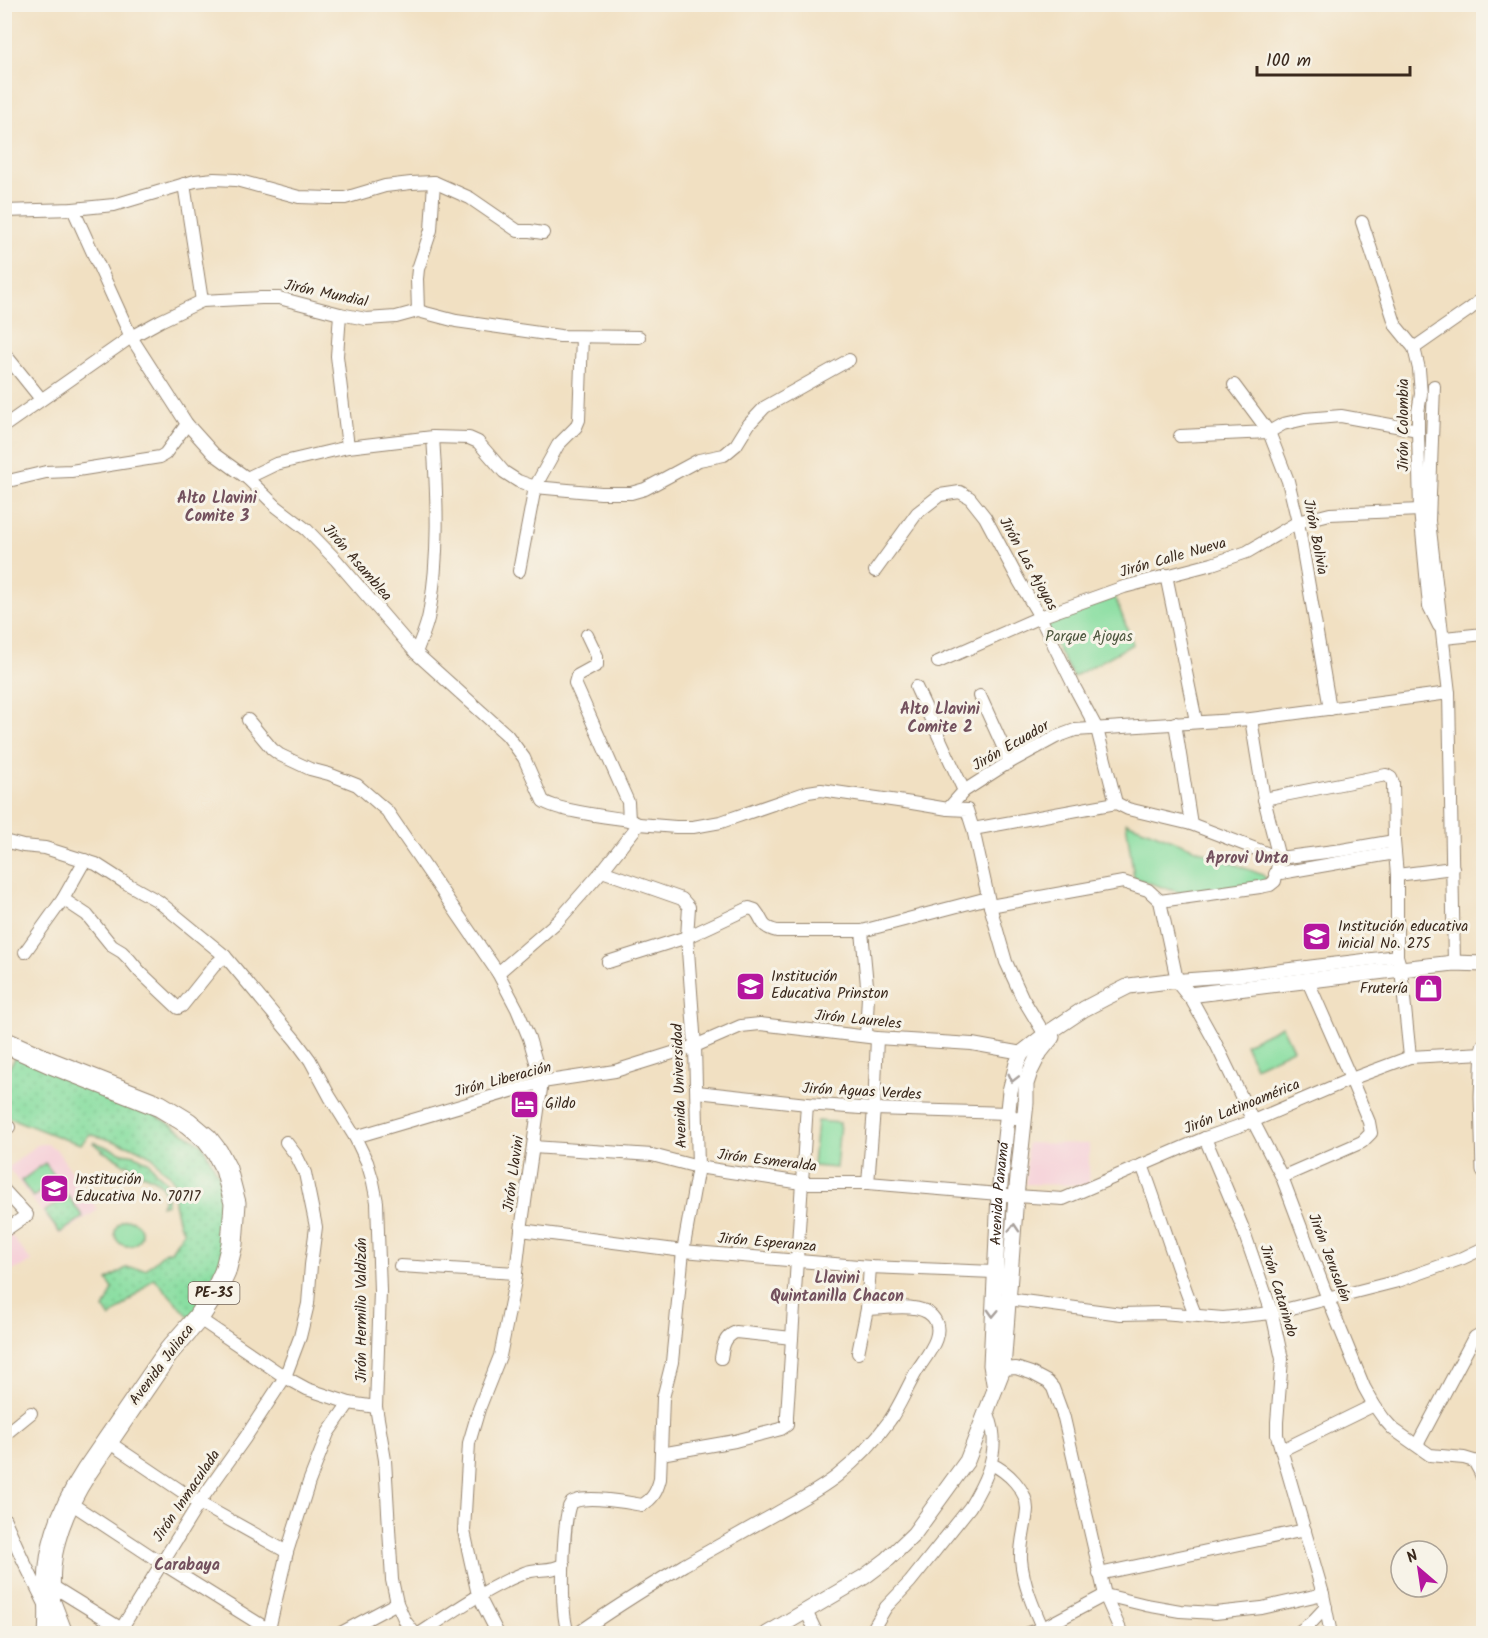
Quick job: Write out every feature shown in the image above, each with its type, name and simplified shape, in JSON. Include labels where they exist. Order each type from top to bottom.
[{"type":"highway","name":"Avenida Juliaca","points":[[4,1042],[160,1106],[196,1129],[217,1152],[226,1169],[235,1203],[232,1244],[219,1285],[198,1318],[170,1350],[107,1441],[76,1488],[60,1521],[50,1566],[50,1624]]},
{"type":"street","points":[[4,210],[72,209],[114,205],[195,181],[214,179],[236,180],[299,197],[329,198],[345,198],[385,186],[435,182],[470,198],[518,231],[543,233]]},
{"type":"street","points":[[418,311],[418,269],[431,230],[435,182]]},
{"type":"street","points":[[184,184],[202,302]]},
{"type":"street","name":"Jirón Asamblea","points":[[72,209],[131,337],[187,424],[214,454],[247,478],[277,507],[307,530],[336,560],[416,654],[507,735],[524,758],[543,801],[559,808],[634,822]]},
{"type":"street","name":"Jirón Colombia","points":[[1362,222],[1396,326],[1414,348],[1419,369],[1421,394],[1418,412],[1420,510],[1429,606],[1444,638]]},
{"type":"street","points":[[1414,348],[1484,297]]},
{"type":"street","name":"Jirón Mundial","points":[[4,426],[131,337],[202,302],[279,298],[366,319],[396,317],[418,311],[466,323],[560,336],[639,337]]},
{"type":"street","points":[[340,314],[337,356],[348,447]]},
{"type":"street","points":[[519,572],[535,487],[558,445],[576,427],[579,420],[582,337]]},
{"type":"street","points":[[4,353],[41,399]]},
{"type":"street","points":[[247,478],[276,464],[348,447],[433,437],[473,439],[489,453],[504,472],[518,481],[535,487],[615,494],[631,493],[645,489],[699,460],[724,455],[736,445],[749,424],[765,407],[849,360]]},
{"type":"street","name":"Jirón Bolivia","points":[[1234,385],[1269,432],[1288,481],[1298,522],[1330,709]]},
{"type":"street","name":"Jirón Colombia","points":[[1434,386],[1429,521],[1449,693],[1454,963]]},
{"type":"street","points":[[1180,436],[1269,432],[1283,424],[1305,419],[1341,416],[1418,430]]},
{"type":"street","points":[[4,482],[46,472],[71,471],[160,457],[165,454],[187,424]]},
{"type":"street","points":[[416,654],[429,615],[435,570],[438,504],[433,437]]},
{"type":"street","name":"Jirón Las Ajoyas","points":[[875,571],[917,513],[940,495],[960,492],[969,498],[984,517],[1040,617],[1097,729],[1116,803]]},
{"type":"street","name":"Jirón Calle Nueva","points":[[938,662],[1040,617],[1124,587],[1212,564],[1247,552],[1298,522],[1330,514],[1420,510]]},
{"type":"street","points":[[1166,575],[1196,722]]},
{"type":"street","points":[[1444,638],[1484,634]]},
{"type":"street","points":[[498,973],[558,921],[602,871],[634,822],[628,802],[575,682],[577,676],[597,665],[597,656],[587,635]]},
{"type":"street","points":[[916,687],[964,791]]},
{"type":"street","name":"Jirón Ecuador","points":[[948,809],[964,791],[1010,762],[1056,736],[1076,730],[1251,719],[1449,693]]},
{"type":"street","points":[[980,696],[1010,762]]},
{"type":"street","points":[[1160,901],[1270,885],[1275,881],[1280,858],[1264,799],[1251,719]]},
{"type":"street","name":"Jirón Llavini","points":[[248,720],[272,749],[280,755],[309,769],[357,785],[387,811],[498,973],[529,1038],[542,1082],[516,1273],[500,1356],[479,1409],[469,1443],[464,1531],[478,1595],[498,1634]]},
{"type":"street","points":[[1175,723],[1191,824]]},
{"type":"street","points":[[1264,799],[1386,776],[1391,778],[1397,875],[1399,963],[1410,1057]]},
{"type":"street","points":[[634,822],[693,827],[722,822],[808,792],[821,790],[967,810],[1006,962],[1022,997],[1045,1035]]},
{"type":"street","points":[[973,829],[1116,803],[1128,809],[1191,824],[1280,858],[1342,850],[1394,847]]},
{"type":"street","name":"Jirón Hermilio Valdizán","points":[[4,841],[45,848],[96,864],[158,901],[225,956],[303,1051],[356,1137],[367,1162],[377,1202],[380,1291],[376,1407],[385,1460],[392,1580],[397,1603],[405,1621],[415,1634]]},
{"type":"street","points":[[1275,874],[1394,847]]},
{"type":"street","points":[[25,952],[63,899],[85,860]]},
{"type":"street","points":[[1397,875],[1453,868]]},
{"type":"street","name":"Avenida Universidad","points":[[564,1564],[567,1511],[572,1502],[617,1500],[642,1505],[654,1496],[658,1488],[663,1398],[672,1362],[683,1251],[698,1167],[695,1046],[687,937],[689,907],[682,898],[602,871]]},
{"type":"street","points":[[608,962],[687,937],[749,908],[755,910],[766,928],[777,931],[862,931],[989,902],[1123,882],[1148,890],[1160,901],[1177,980],[1189,995]]},
{"type":"street","points":[[63,899],[87,915],[112,946],[122,952],[178,1008],[225,956]]},
{"type":"street","points":[[862,931],[872,1037],[874,1109],[868,1184]]},
{"type":"street","name":"Avenida Panamá","points":[[1189,995],[1307,980],[1399,963]]},
{"type":"street","name":"Avenida Panamá","points":[[995,1389],[991,1365],[999,1194],[1010,1091],[1017,1062],[1022,1053],[1064,1021],[1129,986],[1177,980],[1399,963],[1484,964]]},
{"type":"street","points":[[1282,1177],[1362,1142],[1371,1133],[1371,1127],[1351,1078],[1307,980]]},
{"type":"street","name":"Jirón Jerusalén","points":[[1189,995],[1282,1177],[1328,1299],[1364,1387],[1374,1405],[1393,1429],[1430,1455],[1474,1461],[1484,1482]]},
{"type":"street","name":"Avenida Panamá","points":[[767,1634],[864,1577],[888,1559],[914,1534],[967,1461],[1004,1369],[1026,1084],[1040,1052],[1064,1021]]},
{"type":"street","name":"Jirón Laureles","points":[[695,1046],[741,1026],[760,1024],[872,1037],[972,1044],[1022,1053]]},
{"type":"street","name":"Jirón Liberación","points":[[356,1137],[542,1082],[615,1071],[695,1046]]},
{"type":"street","points":[[1484,1047],[1484,1170]]},
{"type":"street","name":"Jirón Latinoamérica","points":[[999,1194],[1063,1199],[1351,1078],[1410,1057],[1483,1053]]},
{"type":"street","name":"Jirón Aguas Verdes","points":[[697,1092],[874,1109],[1008,1113]]},
{"type":"street","points":[[661,1454],[735,1441],[781,1430],[788,1425],[807,1104]]},
{"type":"street","points":[[1008,1113],[1024,1123]]},
{"type":"street","points":[[4,1125],[9,1127],[4,1131]]},
{"type":"street","name":"Jirón Catarindo","points":[[1205,1138],[1242,1226],[1272,1313],[1282,1359],[1276,1422],[1277,1435],[1323,1594],[1331,1634]]},
{"type":"street","name":"Jirón Inmaculada","points":[[123,1632],[160,1562],[285,1377],[300,1337],[308,1304],[316,1227],[305,1173],[286,1142]]},
{"type":"street","name":"Jirón Esmeralda","points":[[533,1147],[652,1155],[698,1167],[802,1183],[868,1184],[999,1194]]},
{"type":"street","points":[[1142,1165],[1177,1269],[1195,1314]]},
{"type":"street","points":[[4,1190],[27,1215],[4,1231]]},
{"type":"street","name":"Jirón Esperanza","points":[[521,1230],[683,1251],[870,1267],[994,1272],[1010,1279]]},
{"type":"street","points":[[1008,1299],[1121,1314],[1162,1312],[1223,1318],[1272,1313],[1398,1281],[1484,1248]]},
{"type":"street","points":[[400,1266],[516,1273]]},
{"type":"street","points":[[858,1353],[867,1309],[870,1267]]},
{"type":"street","points":[[577,1634],[628,1599],[813,1492],[855,1462],[891,1419],[932,1346],[937,1336],[938,1326],[935,1318],[921,1309],[911,1307],[867,1309]]},
{"type":"street","points":[[198,1318],[285,1377],[308,1389],[349,1403],[376,1407]]},
{"type":"street","points":[[721,1358],[724,1342],[729,1335],[736,1332],[792,1338]]},
{"type":"street","points":[[1417,1445],[1472,1341],[1484,1332]]},
{"type":"street","points":[[1004,1369],[1016,1368],[1031,1373],[1048,1382],[1053,1388],[1064,1418],[1099,1574],[1105,1595],[1122,1634]]},
{"type":"street","points":[[69,1502],[269,1632],[287,1552],[309,1482],[328,1433],[349,1403]]},
{"type":"street","points":[[1282,1450],[1374,1405]]},
{"type":"street","points":[[870,1634],[886,1607],[910,1582],[970,1507],[991,1464],[993,1431],[987,1409]]},
{"type":"street","points":[[4,1435],[31,1413]]},
{"type":"street","points":[[107,1441],[199,1503],[287,1552]]},
{"type":"street","points":[[991,1464],[1012,1478],[1025,1498],[1027,1507],[1021,1558],[1025,1584],[1044,1631]]},
{"type":"street","points":[[4,1518],[50,1624]]},
{"type":"street","points":[[1099,1574],[1305,1530]]},
{"type":"street","points":[[419,1634],[478,1595],[531,1570],[553,1570],[564,1564],[563,1614],[569,1634]]},
{"type":"street","points":[[49,1584],[123,1632]]},
{"type":"street","points":[[49,1584],[67,1634]]},
{"type":"street","points":[[1025,1634],[1044,1631],[1105,1595],[1180,1611],[1215,1613],[1262,1608],[1323,1594]]},
{"type":"street","points":[[339,1634],[397,1603]]},
{"type":"street","points":[[1296,1634],[1326,1607]]},
{"type":"street","points":[[806,1611],[817,1634]]},
{"type":"shaded area","points":[[1027,1143],[1089,1144],[1089,1185],[1026,1184]]},
{"type":"shaded area","name":"Institución Educativa No. 70717","points":[[42,1144],[56,1149],[98,1210],[60,1235],[8,1168],[37,1145]]},
{"type":"shaded area","points":[[9,1233],[32,1262],[5,1274],[4,1236]]},
{"type":"green space","name":"Parque Ajoyas","points":[[1115,597],[1133,644],[1073,677],[1044,624]]},
{"type":"green space","points":[[1126,822],[1263,875],[1266,879],[1263,883],[1184,894],[1134,878]]},
{"type":"green space","points":[[1282,1026],[1293,1049],[1255,1067],[1245,1044]]},
{"type":"green space","points":[[22,1048],[114,1089],[202,1144],[226,1189],[227,1251],[192,1320],[154,1278],[110,1318],[104,1309],[113,1289],[107,1280],[126,1268],[146,1269],[164,1253],[171,1251],[184,1231],[179,1224],[174,1203],[174,1182],[153,1157],[136,1148],[90,1134],[81,1144],[5,1116],[4,1075]]},
{"type":"green space","points":[[817,1121],[840,1123],[836,1168],[813,1166]]},
{"type":"green space","points":[[94,1142],[149,1162],[167,1184],[167,1204],[161,1206],[164,1194],[158,1182],[141,1175],[134,1170],[135,1168],[125,1165],[102,1151]]},
{"type":"green space","points":[[45,1163],[57,1179],[33,1197],[21,1181]]},
{"type":"green space","points":[[68,1196],[83,1217],[60,1233],[44,1212]]},
{"type":"green space","points":[[128,1220],[137,1224],[141,1233],[137,1242],[128,1246],[119,1242],[115,1233],[119,1224]]},
{"type":"place","name":"Institución educativa inicial No. 275","points":[[1317,936]]},
{"type":"place","name":"Institución Educativa Prinston","points":[[750,986]]},
{"type":"place","name":"Frutería","points":[[1429,989]]},
{"type":"place","name":"Gildo","points":[[524,1104]]},
{"type":"place","name":"Institución Educativa No. 70717","points":[[54,1189]]},
{"type":"district","name":"Alto Llavini Comite 3","points":[[217,507]]},
{"type":"district","name":"Alto Llavini Comite 2","points":[[940,718]]},
{"type":"district","name":"Aprovi Unta","points":[[1247,858]]},
{"type":"district","name":"Llavini Quintanilla Chacon","points":[[837,1287]]},
{"type":"district","name":"Carabaya","points":[[187,1565]]}]
